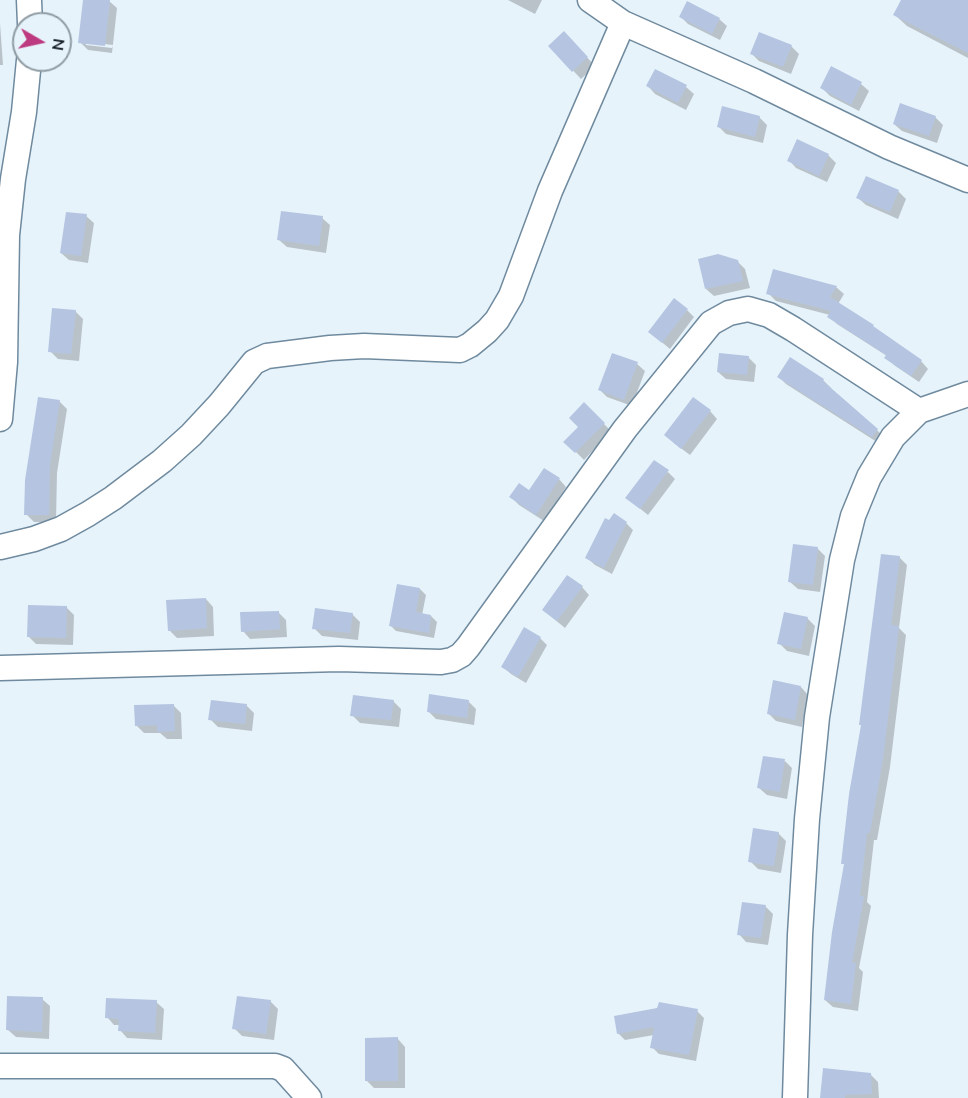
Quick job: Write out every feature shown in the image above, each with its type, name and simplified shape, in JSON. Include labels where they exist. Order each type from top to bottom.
[{"type":"street","points":[[590,0],[624,23],[754,81],[889,147],[968,180]]},
{"type":"street","points":[[0,547],[34,539],[61,529],[113,498],[162,461],[191,435],[254,362],[267,357],[309,350],[355,347],[460,350],[488,330],[497,320],[511,296],[547,198],[624,23]]},
{"type":"street","points":[[0,419],[5,362],[7,235],[28,72]]},
{"type":"street","points":[[0,668],[339,659],[434,662],[452,660],[468,647],[625,429],[711,323],[729,313],[748,309],[769,315],[919,411]]},
{"type":"street","points":[[795,1098],[800,935],[807,819],[817,717],[842,560],[853,516],[869,477],[893,437],[919,411],[968,394]]},
{"type":"street","points":[[0,1066],[274,1066],[283,1069],[309,1098]]},
{"type":"building","points":[[83,0],[110,0],[105,46],[78,43]]},
{"type":"building","points":[[901,0],[968,0],[968,53],[893,15]]},
{"type":"building","points":[[687,1],[720,18],[712,34],[679,17]]},
{"type":"building","points":[[564,31],[588,57],[572,72],[548,46]]},
{"type":"building","points":[[759,32],[792,45],[783,67],[750,54]]},
{"type":"building","points":[[831,66],[862,82],[851,105],[820,88]]},
{"type":"building","points":[[655,69],[687,85],[678,103],[646,86]]},
{"type":"building","points":[[900,103],[936,116],[929,136],[893,124]]},
{"type":"building","points":[[722,106],[760,116],[755,137],[717,127]]},
{"type":"building","points":[[797,139],[829,154],[819,176],[787,161]]},
{"type":"building","points":[[866,176],[899,190],[890,212],[856,198]]},
{"type":"building","points":[[281,211],[323,216],[319,246],[277,240]]},
{"type":"building","points":[[66,212],[87,214],[81,256],[60,253]]},
{"type":"building","points":[[718,254],[738,260],[743,281],[705,289],[698,259]]},
{"type":"building","points":[[773,269],[837,286],[830,297],[922,360],[911,376],[884,358],[886,355],[827,317],[831,311],[766,294]]},
{"type":"building","points":[[674,298],[688,309],[662,343],[648,332]]},
{"type":"building","points":[[52,308],[76,310],[71,354],[48,352]]},
{"type":"building","points":[[612,353],[638,362],[624,400],[598,390]]},
{"type":"building","points":[[719,353],[749,356],[747,375],[717,372]]},
{"type":"building","points":[[790,357],[824,379],[823,381],[878,429],[872,437],[777,377]]},
{"type":"building","points":[[38,397],[60,400],[50,465],[49,515],[24,515],[25,480]]},
{"type":"building","points":[[693,397],[711,410],[681,449],[664,435]]},
{"type":"building","points":[[584,402],[605,423],[575,453],[563,442],[578,427],[569,418]]},
{"type":"building","points":[[654,460],[669,470],[640,509],[625,498]]},
{"type":"building","points":[[544,468],[560,478],[536,515],[509,497],[519,483],[529,490]]},
{"type":"building","points":[[614,513],[627,522],[604,568],[585,558],[605,518],[609,520]]},
{"type":"building","points":[[793,544],[818,547],[813,585],[788,582]]},
{"type":"building","points":[[881,554],[900,556],[891,625],[899,626],[883,759],[870,833],[867,833],[860,896],[864,896],[852,963],[856,963],[851,1004],[824,1000],[832,932],[844,864],[841,864],[849,794],[861,725],[859,725]]},
{"type":"building","points":[[567,575],[583,586],[557,621],[542,610]]},
{"type":"building","points":[[397,584],[420,588],[416,612],[431,615],[429,633],[389,626]]},
{"type":"building","points":[[206,598],[207,628],[168,631],[166,600]]},
{"type":"building","points":[[28,605],[67,606],[66,638],[27,637]]},
{"type":"building","points":[[315,608],[353,613],[350,633],[312,629]]},
{"type":"building","points":[[279,611],[280,629],[241,632],[240,612]]},
{"type":"building","points":[[784,612],[808,617],[801,649],[777,644]]},
{"type":"building","points":[[524,627],[541,637],[518,677],[501,667]]},
{"type":"building","points":[[773,680],[801,686],[795,720],[767,714]]},
{"type":"building","points":[[429,694],[469,700],[467,718],[427,712]]},
{"type":"building","points":[[353,695],[394,700],[391,720],[350,716]]},
{"type":"building","points":[[211,700],[247,704],[245,724],[208,720]]},
{"type":"building","points":[[174,704],[175,731],[157,732],[157,725],[135,726],[134,705]]},
{"type":"building","points":[[763,756],[785,759],[780,792],[757,788]]},
{"type":"building","points":[[753,828],[779,832],[774,866],[748,862]]},
{"type":"building","points":[[742,902],[766,905],[761,938],[737,935]]},
{"type":"building","points":[[7,996],[43,997],[42,1032],[6,1030]]},
{"type":"building","points":[[237,996],[271,1000],[266,1034],[232,1029]]},
{"type":"building","points":[[106,998],[157,1000],[155,1033],[118,1031],[119,1019],[105,1018]]},
{"type":"building","points":[[659,1002],[698,1009],[689,1055],[650,1048],[654,1027],[617,1034],[614,1016],[657,1008]]},
{"type":"building","points":[[398,1037],[398,1081],[365,1081],[365,1038]]},
{"type":"building","points":[[823,1068],[871,1073],[872,1094],[845,1095],[845,1098],[820,1098]]}]
